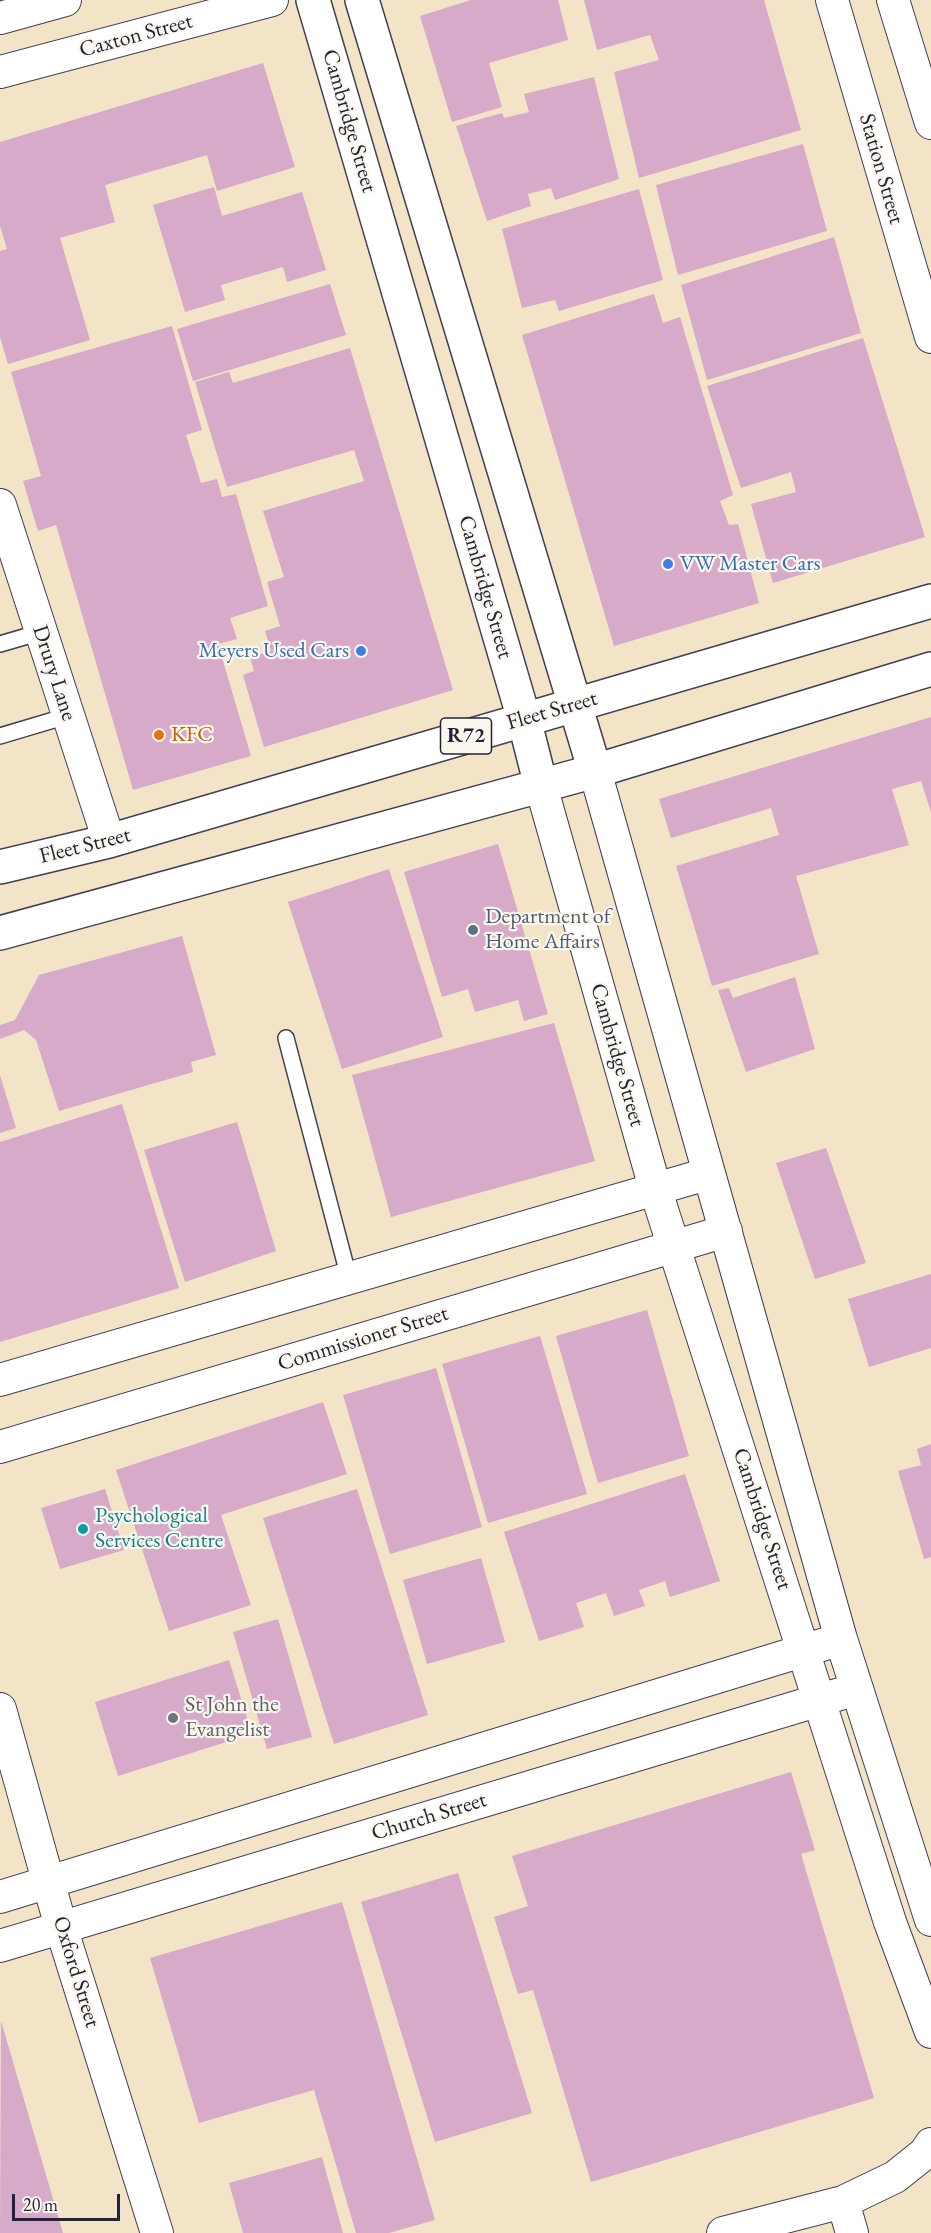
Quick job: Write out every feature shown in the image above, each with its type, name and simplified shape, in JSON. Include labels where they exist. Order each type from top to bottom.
[{"type":"main road","name":"Cambridge Street","points":[[313,0],[524,718],[541,786]]},
{"type":"main road","name":"Cambridge Street","points":[[362,0],[595,771]]},
{"type":"main road","name":"Fleet Street","points":[[0,867],[109,841],[931,601]]},
{"type":"main road","points":[[0,933],[595,771],[931,669]]},
{"type":"street","points":[[0,18],[65,0]]},
{"type":"street","name":"Caxton Street","points":[[0,72],[272,0]]},
{"type":"street","name":"Station Street","points":[[832,0],[931,337]]},
{"type":"street","points":[[893,0],[931,123]]},
{"type":"street","name":"Drury Lane","points":[[0,505],[8,555],[41,633],[109,841]]},
{"type":"street","name":"Cambridge Street","points":[[595,771],[707,1173],[726,1231],[841,1639],[931,1920]]},
{"type":"street","name":"Cambridge Street","points":[[541,786],[655,1188],[805,1650],[890,1922],[931,2032]]},
{"type":"street","points":[[0,1380],[707,1173]]},
{"type":"street","name":"Commissioner Street","points":[[0,1447],[726,1231]]},
{"type":"street","points":[[0,1897],[841,1639]]},
{"type":"street","name":"Church Street","points":[[0,1946],[858,1688]]},
{"type":"street","name":"Oxford Street","points":[[0,1709],[48,1882],[157,2233]]},
{"type":"street","points":[[723,2233],[843,2202],[896,2177],[925,2153],[931,2144]]},
{"type":"street","points":[[843,2202],[852,2233]]},
{"type":"lane","points":[[0,644],[41,633]]},
{"type":"lane","points":[[0,736],[67,716]]},
{"type":"lane","points":[[286,1038],[349,1278]]},
{"type":"building","points":[[471,0],[558,0],[568,40],[489,63],[502,107],[452,122],[420,16]]},
{"type":"building","points":[[584,0],[764,0],[801,130],[639,178],[614,72],[659,60],[650,35],[597,50]]},
{"type":"building","points":[[263,63],[295,167],[217,191],[207,155],[105,185],[115,222],[60,238],[90,340],[8,364],[0,337],[0,251],[7,249],[0,226],[0,142]]},
{"type":"building","points":[[594,77],[619,179],[555,200],[551,188],[528,194],[531,206],[487,221],[456,126],[502,113],[504,118],[529,112],[524,94]]},
{"type":"building","points":[[803,144],[827,231],[678,275],[656,185]]},
{"type":"building","points":[[214,187],[222,216],[302,192],[326,270],[287,282],[283,267],[221,285],[225,300],[185,312],[153,205]]},
{"type":"building","points":[[639,189],[663,280],[559,311],[555,300],[522,308],[502,229]]},
{"type":"building","points":[[834,237],[861,333],[707,380],[681,285]]},
{"type":"building","points":[[330,284],[346,335],[193,381],[177,329]]},
{"type":"building","points":[[654,294],[663,323],[680,317],[733,495],[720,501],[729,525],[738,524],[759,603],[614,646],[522,335]]},
{"type":"building","points":[[172,326],[202,430],[186,435],[201,483],[217,479],[222,497],[236,494],[268,606],[230,618],[237,639],[218,644],[251,756],[133,790],[56,525],[38,531],[23,481],[41,476],[11,372]]},
{"type":"building","points":[[863,338],[925,537],[773,583],[751,504],[796,492],[791,472],[741,488],[707,386]]},
{"type":"building","points":[[350,348],[453,690],[264,747],[243,675],[254,671],[250,657],[271,651],[265,631],[280,626],[267,582],[284,577],[263,511],[364,481],[354,450],[227,487],[195,382],[229,372],[233,383]]},
{"type":"building","points":[[931,717],[931,812],[921,781],[892,789],[909,845],[796,876],[819,954],[712,986],[676,866],[779,835],[771,808],[671,838],[659,799]]},
{"type":"building","name":"Department of Home Affairs","points":[[498,844],[548,1014],[524,1021],[518,1000],[475,1012],[468,989],[442,997],[404,872]]},
{"type":"building","points":[[389,869],[443,1037],[342,1069],[288,902]]},
{"type":"building","points":[[182,936],[216,1055],[191,1062],[193,1072],[59,1111],[36,1040],[24,1030],[0,1039],[0,1025],[15,1020],[39,975]]},
{"type":"building","points":[[795,977],[815,1049],[746,1072],[718,990],[729,988],[733,998]]},
{"type":"building","points":[[554,1023],[595,1161],[391,1217],[352,1075]]},
{"type":"building","points":[[0,1075],[16,1128],[0,1133]]},
{"type":"building","points":[[122,1104],[179,1288],[0,1342],[0,1142]]},
{"type":"building","points":[[237,1122],[276,1251],[185,1282],[144,1150]]},
{"type":"building","points":[[826,1148],[866,1263],[815,1279],[776,1163]]},
{"type":"building","points":[[931,1274],[931,1348],[869,1367],[848,1299]]},
{"type":"building","points":[[647,1310],[689,1456],[598,1483],[556,1336]]},
{"type":"building","points":[[540,1336],[587,1494],[488,1523],[442,1364]]},
{"type":"building","points":[[436,1368],[482,1527],[390,1554],[343,1395]]},
{"type":"building","points":[[323,1402],[347,1474],[221,1515],[251,1605],[169,1631],[116,1470]]},
{"type":"building","points":[[931,1444],[931,1557],[924,1559],[898,1471],[921,1465],[917,1449]]},
{"type":"building","points":[[685,1474],[720,1581],[670,1597],[665,1581],[639,1590],[645,1606],[614,1616],[606,1593],[576,1603],[584,1627],[539,1641],[504,1532]]},
{"type":"building","name":"Psychological Services Centre","points":[[105,1489],[124,1550],[60,1569],[41,1508]]},
{"type":"building","points":[[357,1489],[428,1715],[334,1744],[263,1518]]},
{"type":"building","points":[[481,1558],[505,1642],[427,1664],[403,1580]]},
{"type":"building","points":[[278,1619],[312,1737],[267,1749],[233,1632]]},
{"type":"building","name":"St John the Evangelist","points":[[229,1660],[252,1734],[118,1776],[95,1702]]},
{"type":"building","points":[[791,1772],[815,1850],[801,1854],[874,2098],[591,2182],[533,1990],[518,1994],[494,1917],[528,1906],[512,1856]]},
{"type":"building","points":[[458,1873],[532,2113],[435,2142],[361,1902]]},
{"type":"building","points":[[342,1902],[435,2220],[389,2233],[356,2233],[314,2090],[199,2123],[150,1958]]},
{"type":"building","points":[[1,2021],[63,2233],[0,2233]]},
{"type":"building","points":[[322,2157],[343,2233],[243,2233],[229,2183]]},
{"type":"place","name":"VW Master Cars","points":[[668,564]]},
{"type":"place","name":"Meyers Used Cars","points":[[361,651]]},
{"type":"place","name":"KFC","points":[[159,735]]},
{"type":"place","name":"Department of Home Affairs","points":[[473,930]]},
{"type":"place","name":"Psychological Services Centre","points":[[83,1529]]},
{"type":"place","name":"St John the Evangelist","points":[[173,1718]]}]
